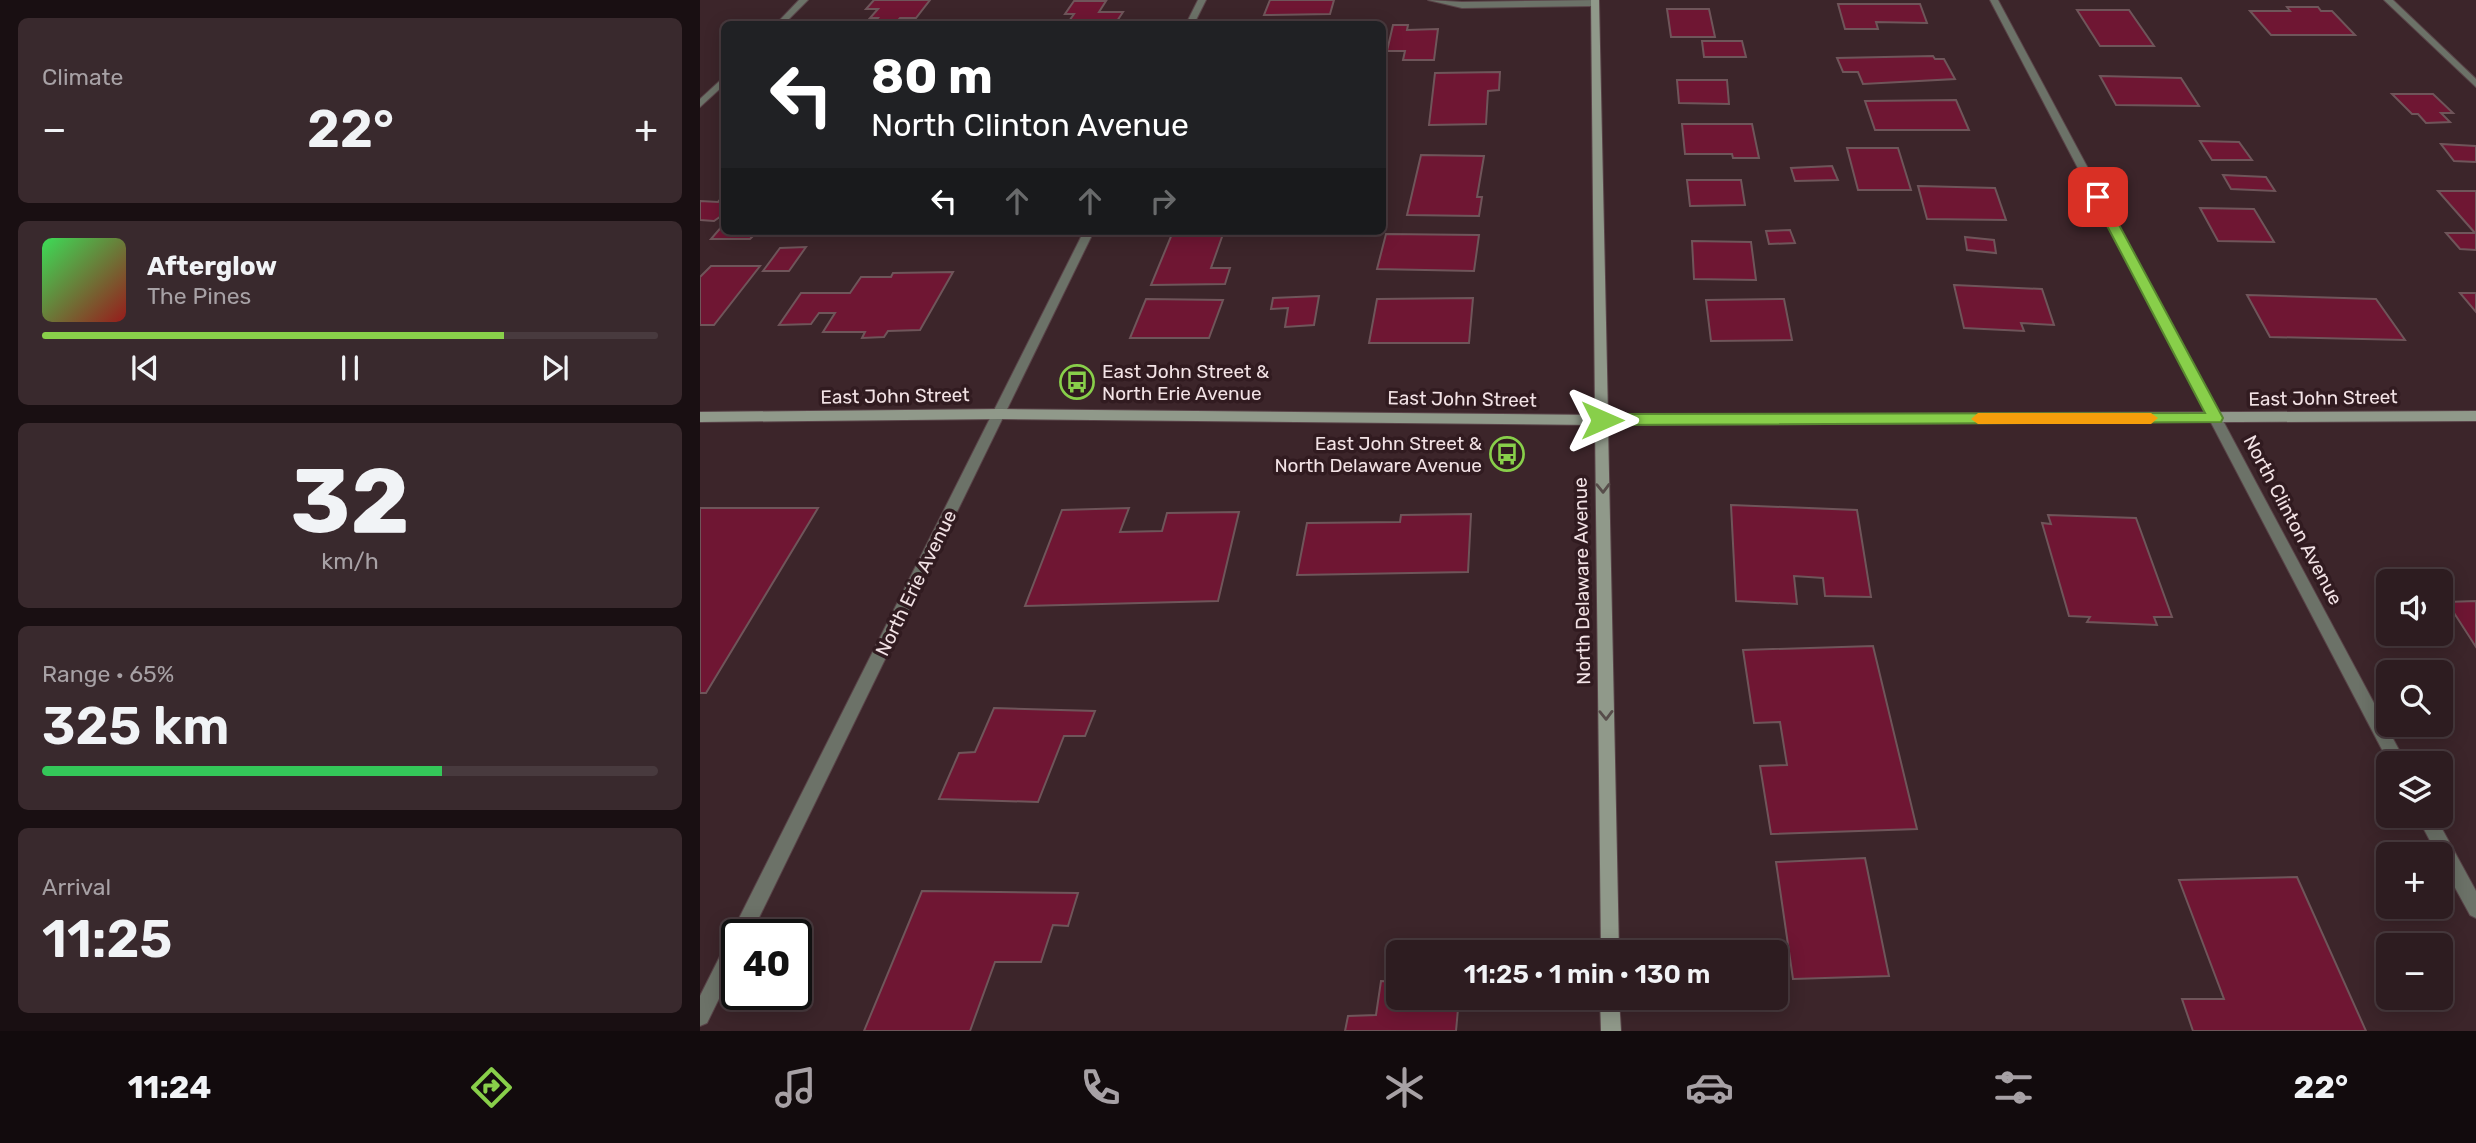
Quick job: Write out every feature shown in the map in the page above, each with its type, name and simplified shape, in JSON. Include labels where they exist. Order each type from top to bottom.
[{"type":"street","points":[[783,21],[804,0]]},
{"type":"street","points":[[1192,21],[1202,0]]},
{"type":"street","points":[[1432,0],[1462,5],[1595,1]]},
{"type":"street","name":"North Clinton Avenue","points":[[1994,0],[2392,751]]},
{"type":"street","points":[[2389,0],[2476,84]]},
{"type":"street","name":"North Delaware Avenue","points":[[1595,1],[1610,940]]},
{"type":"street","points":[[700,104],[721,83]]},
{"type":"street","name":"North Erie Avenue","points":[[748,919],[1087,235]]},
{"type":"street","name":"East John Street","points":[[700,417],[1000,414],[1602,420],[2476,416]]},
{"type":"street","points":[[2432,828],[2476,909]]},
{"type":"street","points":[[700,1016],[721,974]]},
{"type":"street","points":[[1610,1010],[1611,1031]]},
{"type":"building","points":[[874,0],[930,0],[916,18],[900,18],[898,21],[876,21],[878,18],[870,18],[878,9],[866,9]]},
{"type":"building","points":[[1270,0],[1334,0],[1330,14],[1264,15]]},
{"type":"building","points":[[1074,1],[1106,1],[1099,12],[1123,12],[1117,21],[1069,21],[1074,14],[1065,14]]},
{"type":"building","points":[[1838,4],[1920,4],[1927,23],[1876,22],[1878,29],[1845,29]]},
{"type":"building","points":[[2287,7],[2318,7],[2321,11],[2332,11],[2355,35],[2271,35],[2250,11],[2290,11]]},
{"type":"building","points":[[1667,9],[1709,9],[1715,37],[1671,37]]},
{"type":"building","points":[[2077,10],[2129,10],[2154,46],[2100,46]]},
{"type":"building","points":[[1393,25],[1408,25],[1407,30],[1438,29],[1434,60],[1403,60],[1405,51],[1387,51]]},
{"type":"building","points":[[1702,41],[1742,41],[1746,57],[1704,57]]},
{"type":"building","points":[[1933,56],[1935,59],[1944,59],[1955,79],[1863,84],[1858,72],[1843,72],[1837,58]]},
{"type":"building","points":[[1500,72],[1499,90],[1488,91],[1486,124],[1429,125],[1435,73]]},
{"type":"building","points":[[2100,76],[2181,78],[2199,106],[2116,105]]},
{"type":"building","points":[[1677,80],[1727,80],[1729,104],[1679,103]]},
{"type":"building","points":[[2392,94],[2433,94],[2453,113],[2441,113],[2450,122],[2426,123],[2418,114],[2412,114]]},
{"type":"building","points":[[1956,100],[1969,130],[1875,130],[1865,101]]},
{"type":"building","points":[[1682,124],[1752,124],[1759,158],[1733,158],[1732,154],[1685,154]]},
{"type":"building","points":[[2200,141],[2239,142],[2252,160],[2212,160]]},
{"type":"building","points":[[2441,144],[2476,146],[2476,162],[2454,161]]},
{"type":"building","points":[[1847,148],[1898,148],[1911,190],[1858,190]]},
{"type":"building","points":[[1421,155],[1484,156],[1477,197],[1482,197],[1479,216],[1407,215]]},
{"type":"building","points":[[1832,166],[1838,180],[1795,181],[1791,168]]},
{"type":"building","points":[[2223,175],[2266,177],[2275,191],[2231,189]]},
{"type":"building","points":[[1687,180],[1741,180],[1745,205],[1690,206]]},
{"type":"building","points":[[1918,186],[1995,188],[2006,220],[1927,219]]},
{"type":"building","points":[[2438,191],[2476,191],[2476,250],[2460,249],[2446,233],[2475,233]]},
{"type":"building","points":[[721,198],[721,216],[714,221],[700,220],[700,201],[718,202]]},
{"type":"building","points":[[2200,208],[2254,209],[2274,242],[2218,241]]},
{"type":"building","points":[[721,227],[721,235],[754,235],[750,239],[711,239]]},
{"type":"building","points":[[1790,230],[1795,243],[1769,244],[1766,231]]},
{"type":"building","points":[[1386,234],[1479,235],[1474,271],[1377,269]]},
{"type":"building","points":[[1172,235],[1223,235],[1211,268],[1230,268],[1225,284],[1151,285]]},
{"type":"building","points":[[1965,237],[1994,240],[1996,253],[1967,250]]},
{"type":"building","points":[[1692,241],[1751,242],[1756,280],[1694,279]]},
{"type":"building","points":[[806,247],[789,271],[763,271],[780,248]]},
{"type":"building","points":[[711,266],[760,266],[714,325],[700,325],[700,277]]},
{"type":"building","points":[[953,272],[920,330],[888,331],[884,337],[862,338],[865,332],[823,332],[835,313],[819,313],[811,324],[779,325],[801,293],[850,293],[861,277],[891,277],[893,273]]},
{"type":"building","points":[[1954,285],[2042,289],[2054,325],[2021,323],[2024,331],[1964,328]]},
{"type":"building","points":[[2460,293],[2476,293],[2476,312]]},
{"type":"building","points":[[2247,295],[2376,299],[2405,340],[2270,337]]},
{"type":"building","points":[[1319,296],[1314,325],[1285,327],[1288,308],[1271,309],[1273,298]]},
{"type":"building","points":[[1473,298],[1469,343],[1369,343],[1377,299]]},
{"type":"building","points":[[1146,299],[1223,300],[1209,338],[1130,338]]},
{"type":"building","points":[[1784,299],[1792,340],[1711,341],[1706,300]]},
{"type":"building","points":[[1731,505],[1857,510],[1871,597],[1825,596],[1823,578],[1794,576],[1797,604],[1736,601]]},
{"type":"building","points":[[700,508],[818,508],[706,693],[700,693]]},
{"type":"building","points":[[1129,508],[1120,532],[1162,531],[1167,513],[1239,512],[1218,601],[1025,606],[1062,510]]},
{"type":"building","points":[[1471,514],[1468,572],[1297,575],[1307,523],[1400,522],[1401,515]]},
{"type":"building","points":[[2048,515],[2136,518],[2172,617],[2154,617],[2157,625],[2087,622],[2090,617],[2069,616],[2042,523],[2051,524]]},
{"type":"building","points":[[2476,601],[2476,647],[2453,611],[2453,602]]},
{"type":"building","points":[[1873,646],[1917,829],[1771,834],[1760,766],[1787,765],[1780,722],[1754,723],[1743,650]]},
{"type":"building","points":[[994,708],[1095,711],[1085,736],[1064,736],[1038,802],[939,799],[959,753],[975,752]]},
{"type":"building","points":[[1865,858],[1889,976],[1793,979],[1776,862]]},
{"type":"building","points":[[2297,877],[2366,1031],[2193,1031],[2182,999],[2224,999],[2179,880]]},
{"type":"building","points":[[922,891],[1078,893],[1068,926],[1053,925],[1041,962],[995,962],[970,1031],[864,1031]]},
{"type":"building","points":[[1381,981],[1386,981],[1386,1010],[1458,1010],[1456,1031],[1345,1031],[1348,1016],[1376,1015]]},
{"type":"slow traffic","points":[[1978,419],[2151,418]]},
{"type":"place","name":"East John Street & North Erie Avenue","points":[[1077,382]]},
{"type":"place","name":"East John Street & North Delaware Avenue","points":[[1507,454]]},
{"type":"route","points":[[1602,420],[2216,418],[2098,197]]}]
